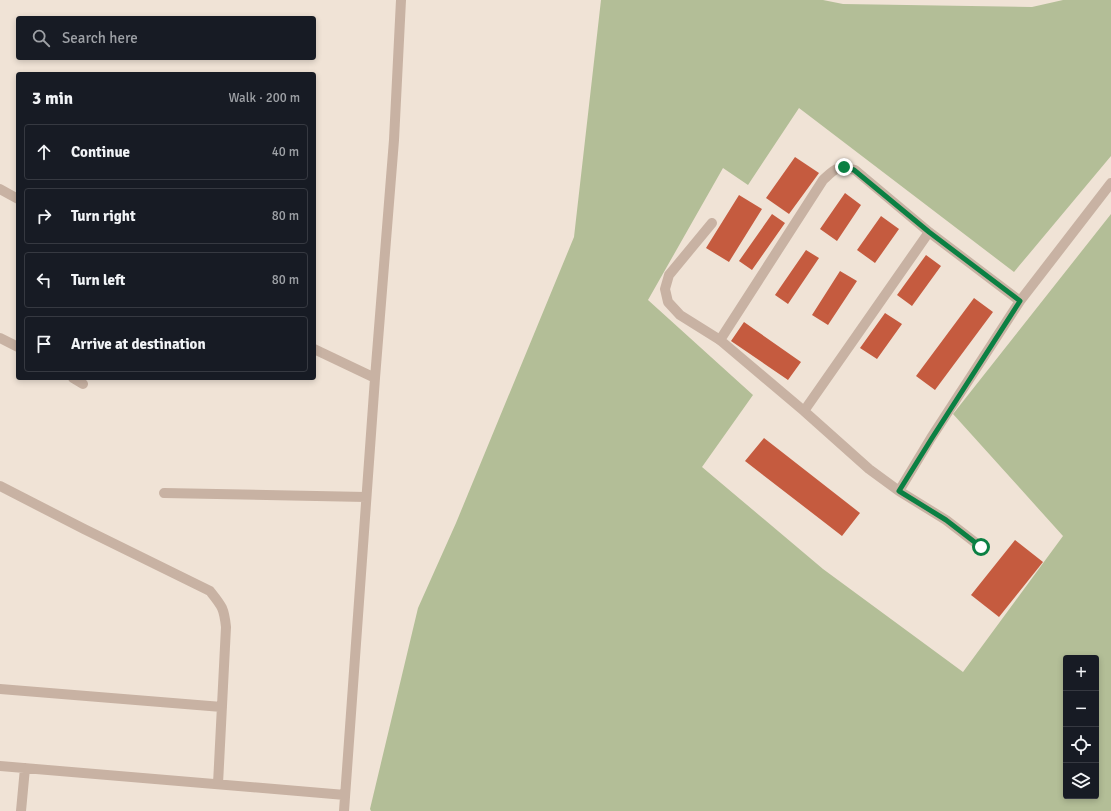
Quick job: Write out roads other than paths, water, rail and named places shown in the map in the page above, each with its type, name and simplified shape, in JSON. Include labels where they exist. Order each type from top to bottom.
[{"type":"street","points":[[344,811],[374,378],[394,140],[401,0]]},
{"type":"street","points":[[720,340],[823,180],[834,170],[844,167],[854,170],[929,232],[1020,301]]},
{"type":"street","points":[[899,491],[1020,301],[1111,183]]},
{"type":"street","points":[[1,190],[16,198]]},
{"type":"street","points":[[712,223],[669,275],[664,289],[668,302],[680,315],[720,340],[804,411],[869,469],[899,491],[946,520],[981,547]]},
{"type":"street","points":[[804,411],[929,232]]},
{"type":"street","points":[[0,338],[16,346]]},
{"type":"street","points":[[316,350],[374,378]]},
{"type":"street","points":[[76,380],[83,384]]},
{"type":"street","points":[[0,486],[210,591],[221,605],[224,612],[226,627],[218,784]]},
{"type":"street","points":[[164,493],[366,497]]},
{"type":"street","points":[[0,689],[222,707]]},
{"type":"street","points":[[0,766],[345,795]]},
{"type":"street","points":[[21,811],[25,768]]}]
